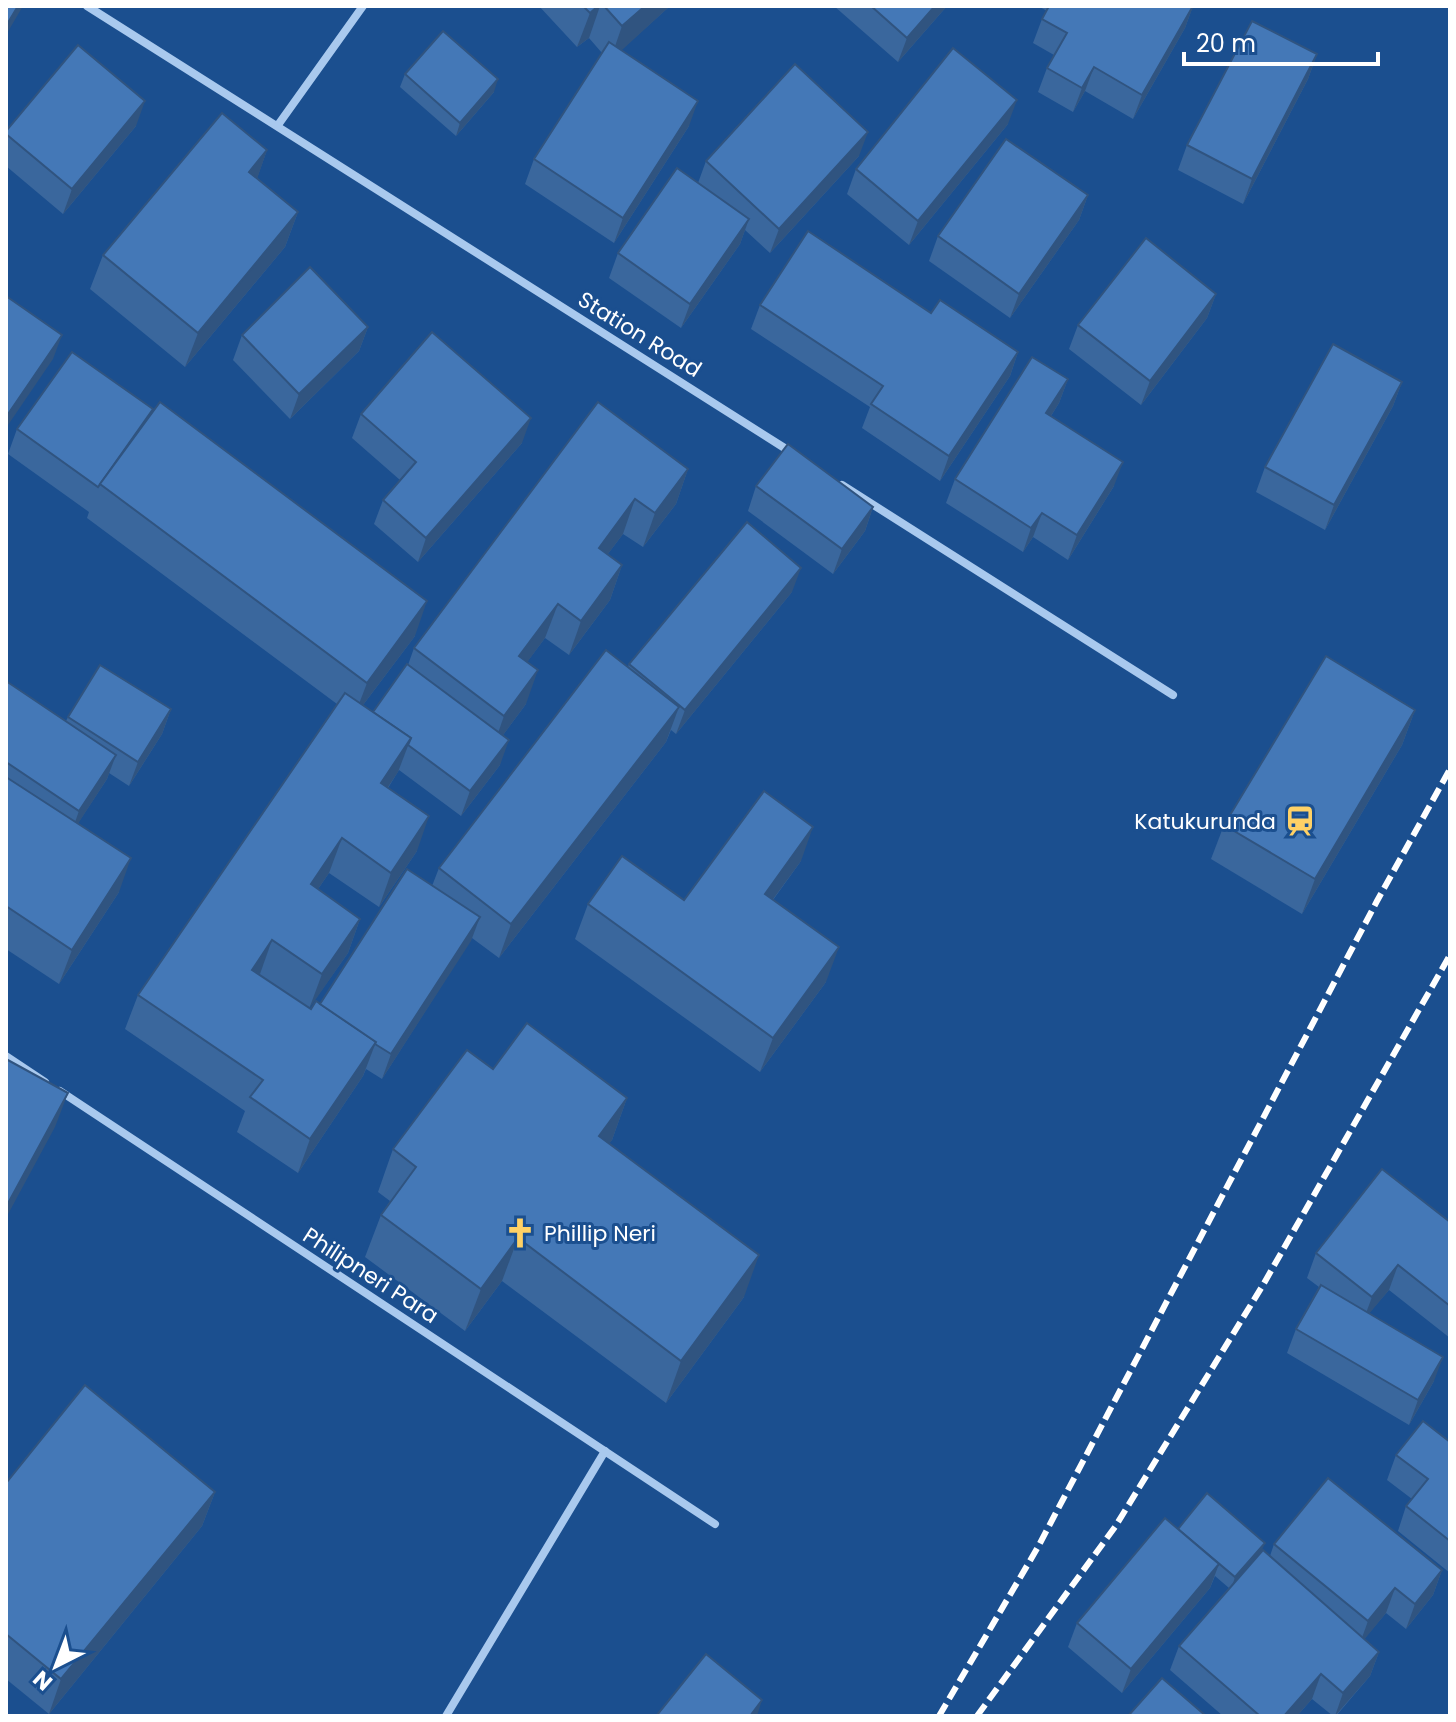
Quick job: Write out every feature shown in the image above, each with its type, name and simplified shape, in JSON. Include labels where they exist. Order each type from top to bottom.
[{"type":"street","name":"Station Road","points":[[87,6],[799,457]]},
{"type":"street","points":[[278,125],[363,6]]},
{"type":"street","points":[[839,482],[1173,695]]},
{"type":"street","name":"Philipneri Para","points":[[6,1056],[715,1524]]},
{"type":"street","points":[[446,1716],[605,1451]]},
{"type":"building","points":[[6,6],[18,6],[6,26]]},
{"type":"building","points":[[583,6],[598,6],[590,13]]},
{"type":"building","points":[[604,6],[645,6],[622,26]]},
{"type":"building","points":[[871,6],[935,6],[907,38]]},
{"type":"building","points":[[1049,6],[1193,6],[1142,95],[1094,67],[1082,88],[1047,68],[1067,33],[1042,19]]},
{"type":"building","points":[[1252,21],[1317,54],[1252,179],[1187,145]]},
{"type":"building","points":[[443,31],[498,79],[460,123],[405,74]]},
{"type":"building","points":[[609,42],[698,101],[623,218],[534,159]]},
{"type":"building","points":[[78,45],[145,101],[72,189],[6,131]]},
{"type":"building","points":[[953,48],[1017,100],[918,221],[856,169]]},
{"type":"building","points":[[795,64],[868,132],[779,229],[706,161]]},
{"type":"building","points":[[222,113],[267,150],[249,172],[298,212],[198,333],[103,255]]},
{"type":"building","points":[[1006,139],[1088,195],[1019,294],[938,236]]},
{"type":"building","points":[[677,168],[749,219],[690,304],[618,253]]},
{"type":"building","points":[[808,231],[931,313],[940,300],[1018,352],[949,456],[871,404],[883,386],[760,305]]},
{"type":"building","points":[[1146,238],[1216,294],[1150,381],[1078,325]]},
{"type":"building","points":[[310,267],[368,327],[299,394],[242,335]]},
{"type":"building","points":[[6,296],[62,335],[6,417]]},
{"type":"building","points":[[432,332],[531,418],[426,538],[383,500],[416,462],[361,414]]},
{"type":"building","points":[[1333,344],[1402,382],[1334,505],[1265,467]]},
{"type":"building","points":[[72,352],[153,409],[98,487],[17,429]]},
{"type":"building","points":[[1032,357],[1068,379],[1046,413],[1123,462],[1077,535],[1042,513],[1031,528],[955,479]]},
{"type":"building","points":[[160,402],[427,601],[367,683],[100,484]]},
{"type":"building","points":[[598,402],[688,469],[655,513],[635,499],[599,548],[622,565],[581,621],[558,604],[519,656],[538,670],[504,716],[414,648]]},
{"type":"building","points":[[788,444],[873,507],[842,549],[756,486]]},
{"type":"building","points":[[747,522],[801,568],[685,710],[629,664]]},
{"type":"building","points":[[606,650],[679,707],[511,924],[439,868]]},
{"type":"building","points":[[1326,656],[1415,710],[1315,879],[1224,825]]},
{"type":"building","points":[[407,664],[509,740],[470,791],[408,745],[411,738],[373,712]]},
{"type":"building","points":[[100,665],[171,709],[138,762],[68,717]]},
{"type":"building","points":[[6,681],[116,755],[79,811],[6,762]]},
{"type":"building","points":[[345,693],[411,738],[381,783],[429,816],[391,873],[342,838],[311,884],[360,919],[322,974],[272,940],[252,970],[311,1009],[316,1001],[376,1042],[310,1139],[250,1097],[263,1080],[138,995]]},
{"type":"building","points":[[6,777],[131,858],[72,950],[6,906]]},
{"type":"building","points":[[764,791],[813,827],[765,894],[839,947],[773,1038],[588,904],[622,856],[684,900]]},
{"type":"building","points":[[407,869],[480,917],[391,1054],[320,1004]]},
{"type":"building","name":"Phillip Neri","points":[[527,1023],[627,1098],[599,1136],[759,1255],[681,1361],[518,1238],[481,1289],[381,1215],[416,1167],[393,1149],[467,1050],[493,1069]]},
{"type":"building","points":[[6,1059],[68,1093],[6,1207]]},
{"type":"building","points":[[1382,1169],[1450,1222],[1450,1306],[1398,1265],[1372,1297],[1316,1253]]},
{"type":"building","points":[[1321,1285],[1443,1357],[1418,1400],[1296,1329]]},
{"type":"building","points":[[85,1385],[215,1492],[61,1679],[6,1634],[6,1483]]},
{"type":"building","points":[[1423,1421],[1450,1442],[1450,1541],[1406,1506],[1428,1479],[1396,1455]]},
{"type":"building","points":[[1328,1478],[1442,1570],[1415,1604],[1395,1588],[1368,1621],[1274,1544]]},
{"type":"building","points":[[1207,1493],[1265,1543],[1235,1577],[1178,1529]]},
{"type":"building","points":[[1165,1518],[1219,1564],[1131,1669],[1077,1623]]},
{"type":"building","points":[[1263,1550],[1379,1652],[1343,1693],[1321,1674],[1284,1716],[1260,1716],[1179,1646]]},
{"type":"building","points":[[706,1654],[762,1700],[750,1716],[657,1715]]},
{"type":"building","points":[[1162,1678],[1206,1716],[1128,1716]]},
{"type":"railway","points":[[939,1716],[1038,1547],[1377,901],[1450,769]]},
{"type":"railway","points":[[977,1716],[1115,1527],[1263,1285],[1450,955]]},
{"type":"place","name":"Katukurunda","points":[[1300,821]]},
{"type":"place","name":"Phillip Neri","points":[[520,1233]]}]
